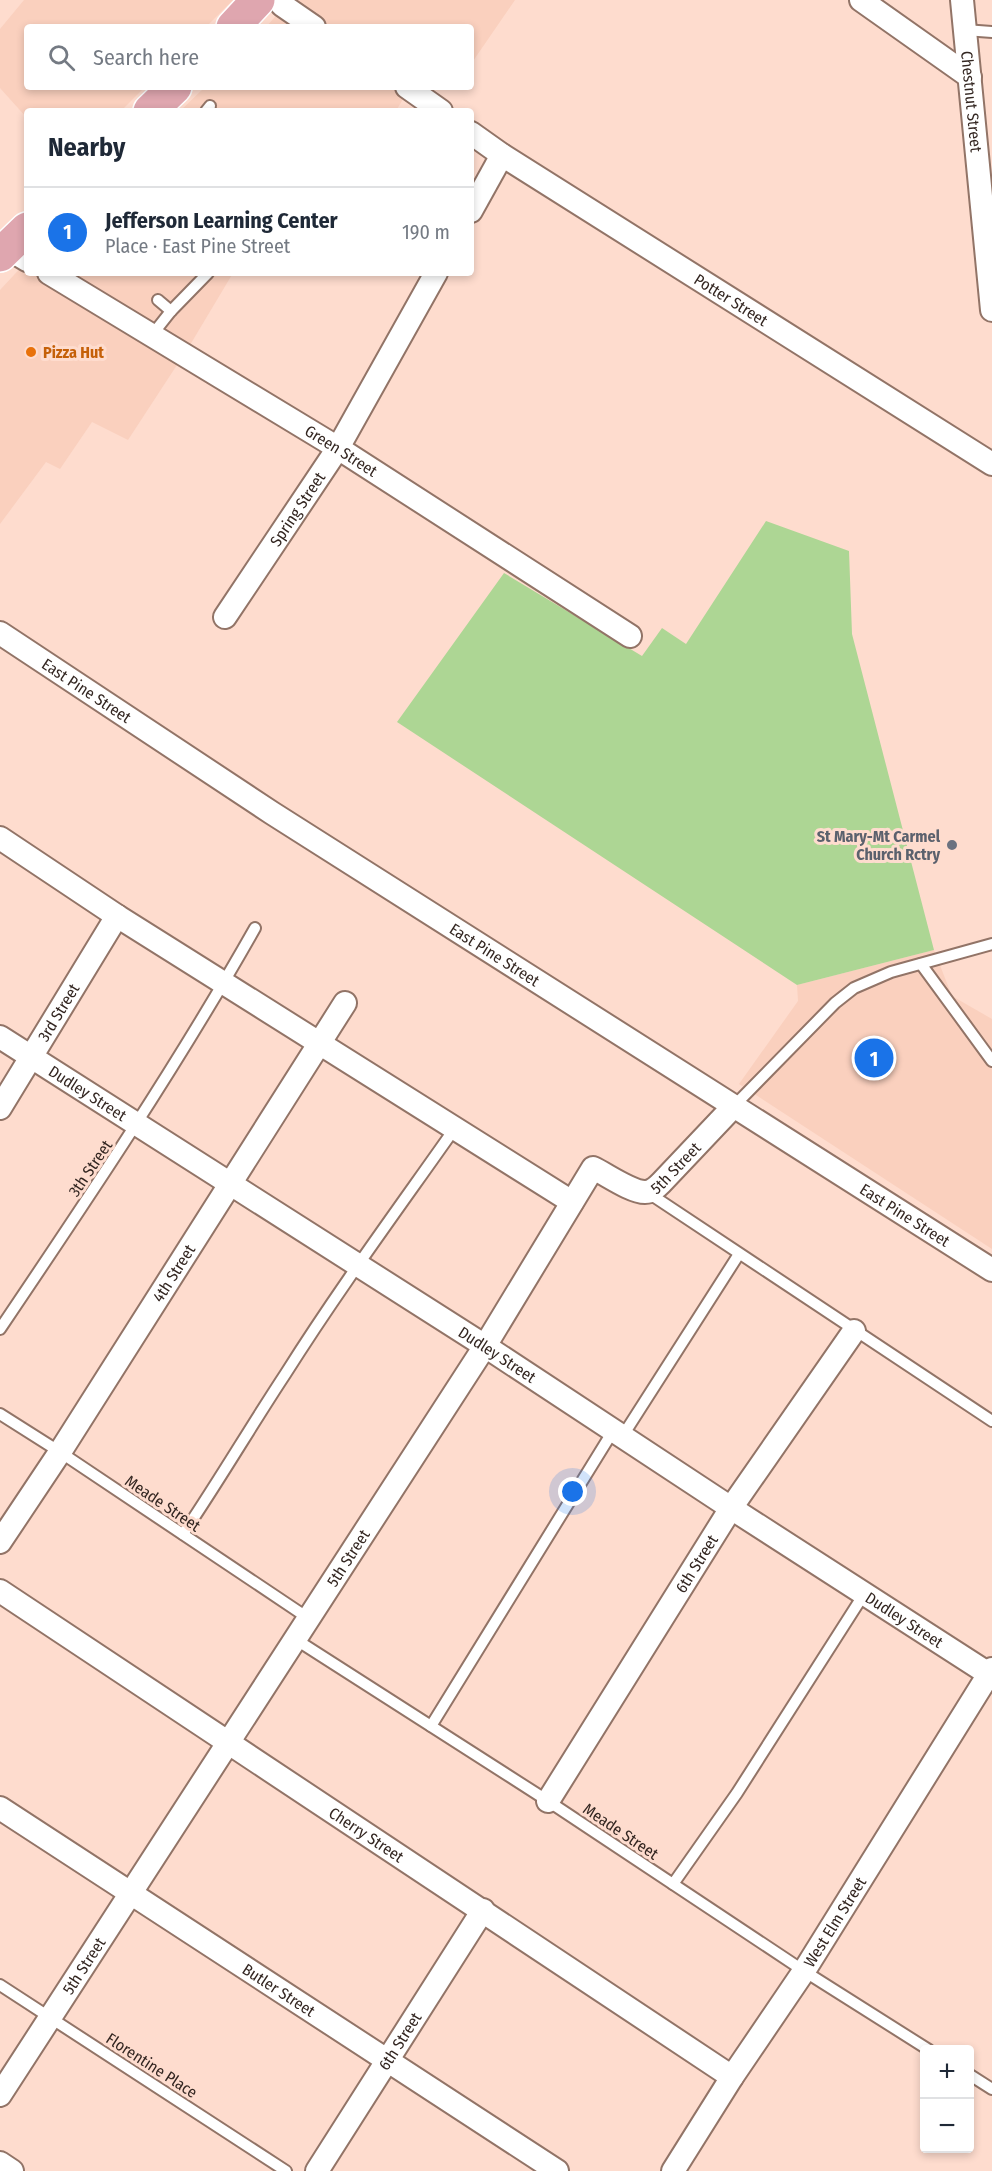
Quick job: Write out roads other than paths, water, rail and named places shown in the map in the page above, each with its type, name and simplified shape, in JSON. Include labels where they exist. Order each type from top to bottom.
[{"type":"main road","points":[[236,24],[258,0]]},
{"type":"main road","points":[[153,108],[172,90]]},
{"type":"street","points":[[280,0],[282,5],[310,24]]},
{"type":"street","points":[[861,0],[970,77]]},
{"type":"street","name":"Chestnut Street","points":[[962,0],[992,310]]},
{"type":"street","points":[[411,90],[437,108]]},
{"type":"street","name":"Potter Street","points":[[474,135],[992,464]]},
{"type":"street","points":[[474,206],[502,155]]},
{"type":"street","name":"Green Street","points":[[55,276],[338,448],[630,636]]},
{"type":"street","name":"Spring Street","points":[[225,617],[338,448],[434,276]]},
{"type":"street","name":"East Pine Street","points":[[0,633],[272,813],[992,1270]]},
{"type":"street","points":[[0,838],[117,916],[572,1203]]},
{"type":"street","name":"3rd Street","points":[[0,1108],[117,916]]},
{"type":"street","name":"4th Street","points":[[0,1542],[60,1452],[345,1003]]},
{"type":"street","name":"Dudley Street","points":[[0,1037],[232,1183],[864,1594],[991,1673]]},
{"type":"street","name":"5th Street","points":[[0,2095],[485,1346],[593,1168],[636,1190],[647,1192],[661,1183],[733,1107]]},
{"type":"street","name":"6th Street","points":[[548,1801],[731,1508],[854,1332]]},
{"type":"street","name":"Cherry Street","points":[[0,1591],[732,2077]]},
{"type":"street","name":"West Elm Street","points":[[673,2171],[732,2077],[804,1971],[991,1673]]},
{"type":"street","name":"Butler Street","points":[[0,1808],[557,2171]]},
{"type":"street","name":"6th Street","points":[[317,2171],[483,1910]]},
{"type":"street","points":[[0,2163],[12,2171]]},
{"type":"lane","points":[[965,30],[992,32]]},
{"type":"lane","points":[[152,335],[171,311],[205,276]]},
{"type":"lane","points":[[158,300],[171,311]]},
{"type":"lane","name":"3th Street","points":[[0,1329],[138,1124],[255,928]]},
{"type":"lane","points":[[733,1107],[835,1003],[854,988],[891,972],[992,944]]},
{"type":"lane","points":[[921,964],[992,1061]]},
{"type":"lane","points":[[183,1534],[286,1372],[455,1128]]},
{"type":"lane","points":[[647,1192],[992,1422]]},
{"type":"lane","points":[[431,1726],[618,1434],[739,1254]]},
{"type":"lane","name":"Meade Street","points":[[0,1414],[308,1618]]},
{"type":"lane","points":[[673,1884],[737,1792],[864,1594]]},
{"type":"lane","name":"Meade Street","points":[[295,1639],[548,1801],[804,1971],[923,2045]]},
{"type":"lane","name":"Florentine Place","points":[[0,1985],[286,2171]]},
{"type":"lane","points":[[974,2078],[992,2090]]},
{"type":"place","name":"Pizza Hut","points":[[31,352]]},
{"type":"place","name":"St Mary-Mt Carmel Church Rctry","points":[[952,845]]},
{"type":"place","name":"Jefferson Learning Center","points":[[874,1058]]}]
